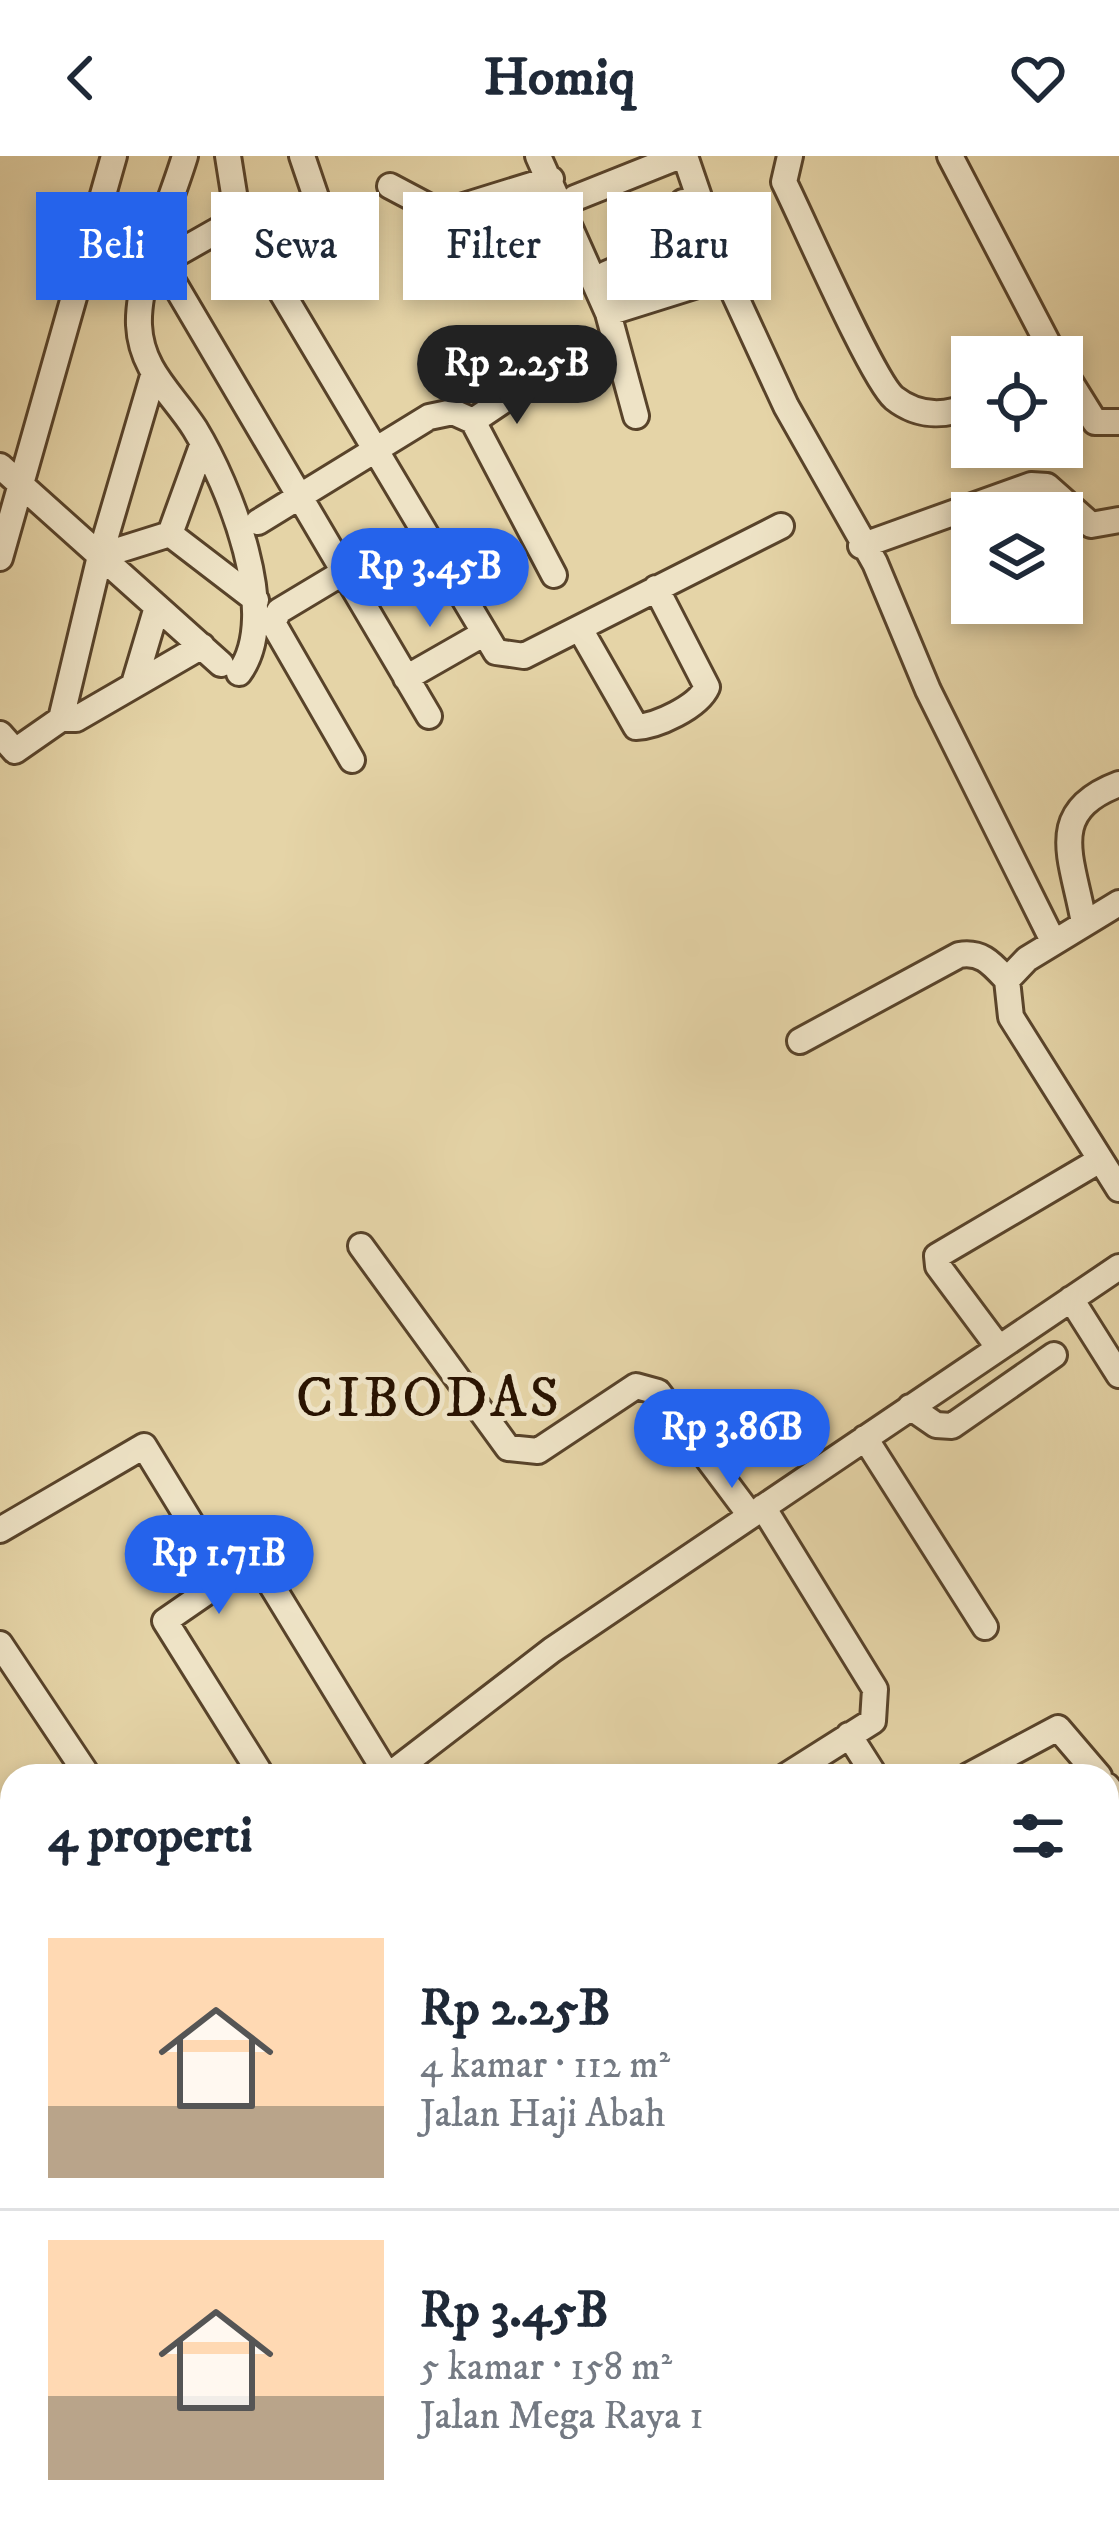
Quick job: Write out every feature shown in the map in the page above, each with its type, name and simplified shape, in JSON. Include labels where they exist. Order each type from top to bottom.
[{"type":"street","points":[[0,558],[114,156]]},
{"type":"street","points":[[0,734],[15,751],[61,719],[76,719],[134,684],[221,661],[254,646],[255,582],[203,443],[153,376],[141,340],[140,308],[185,156]]},
{"type":"street","points":[[228,156],[234,192]]},
{"type":"street","points":[[302,156],[315,192]]},
{"type":"street","points":[[538,156],[608,313],[636,416]]},
{"type":"street","points":[[790,156],[784,182],[889,394],[926,414],[951,413]]},
{"type":"street","points":[[950,156],[1044,336]]},
{"type":"street","points":[[583,195],[678,157]]},
{"type":"street","points":[[606,274],[690,237],[678,157]]},
{"type":"street","points":[[678,157],[692,192]]},
{"type":"street","points":[[390,186],[441,213],[551,179]]},
{"type":"street","points":[[211,234],[171,257],[168,273],[428,716]]},
{"type":"street","points":[[288,300],[496,652],[512,658],[580,629],[781,526]]},
{"type":"street","points":[[608,313],[649,300]]},
{"type":"street","points":[[738,300],[861,546],[875,563],[928,689],[1053,941]]},
{"type":"street","points":[[61,719],[100,556],[153,376]]},
{"type":"street","points":[[473,421],[527,384]]},
{"type":"street","points":[[1083,403],[1095,422],[1119,422]]},
{"type":"street","points":[[258,522],[441,412],[473,421],[554,575]]},
{"type":"street","points":[[170,534],[203,443]]},
{"type":"street","points":[[0,466],[221,661]]},
{"type":"street","points":[[861,546],[1031,485],[1047,486],[1091,525],[1119,520]]},
{"type":"street","points":[[100,556],[170,534]]},
{"type":"street","points":[[170,534],[256,600]]},
{"type":"street","points":[[344,572],[279,611],[273,622],[352,760]]},
{"type":"street","points":[[580,629],[636,727],[701,698],[707,687],[656,588]]},
{"type":"street","points":[[134,684],[158,607]]},
{"type":"street","points":[[406,678],[483,634]]},
{"type":"street","points":[[1084,923],[1070,844],[1072,816],[1090,795],[1119,784]]},
{"type":"street","points":[[1007,980],[1053,941],[1119,903]]},
{"type":"street","points":[[800,1041],[959,955],[973,952],[1007,980],[1011,1017],[1119,1189]]},
{"type":"street","points":[[998,1348],[938,1265],[937,1256],[1100,1160]]},
{"type":"street","points":[[362,1246],[508,1448],[538,1451],[636,1386],[648,1385],[658,1392],[757,1512],[875,1689],[873,1720],[804,1764]]},
{"type":"street","points":[[404,1764],[552,1650],[1119,1267]]},
{"type":"street","points":[[1071,1299],[1119,1375]]},
{"type":"street","points":[[910,1407],[935,1425],[952,1426],[1054,1355]]},
{"type":"street","points":[[865,1438],[986,1627]]},
{"type":"street","points":[[0,1530],[144,1446],[224,1577]]},
{"type":"street","points":[[254,1764],[166,1624],[171,1613],[249,1563],[261,1568],[381,1764]]},
{"type":"street","points":[[0,1644],[80,1764]]},
{"type":"street","points":[[997,1764],[1058,1729],[1089,1764]]},
{"type":"street","points":[[849,1735],[867,1764]]},
{"type":"district","name":"CIBODAS","points":[[429,1396]]}]
